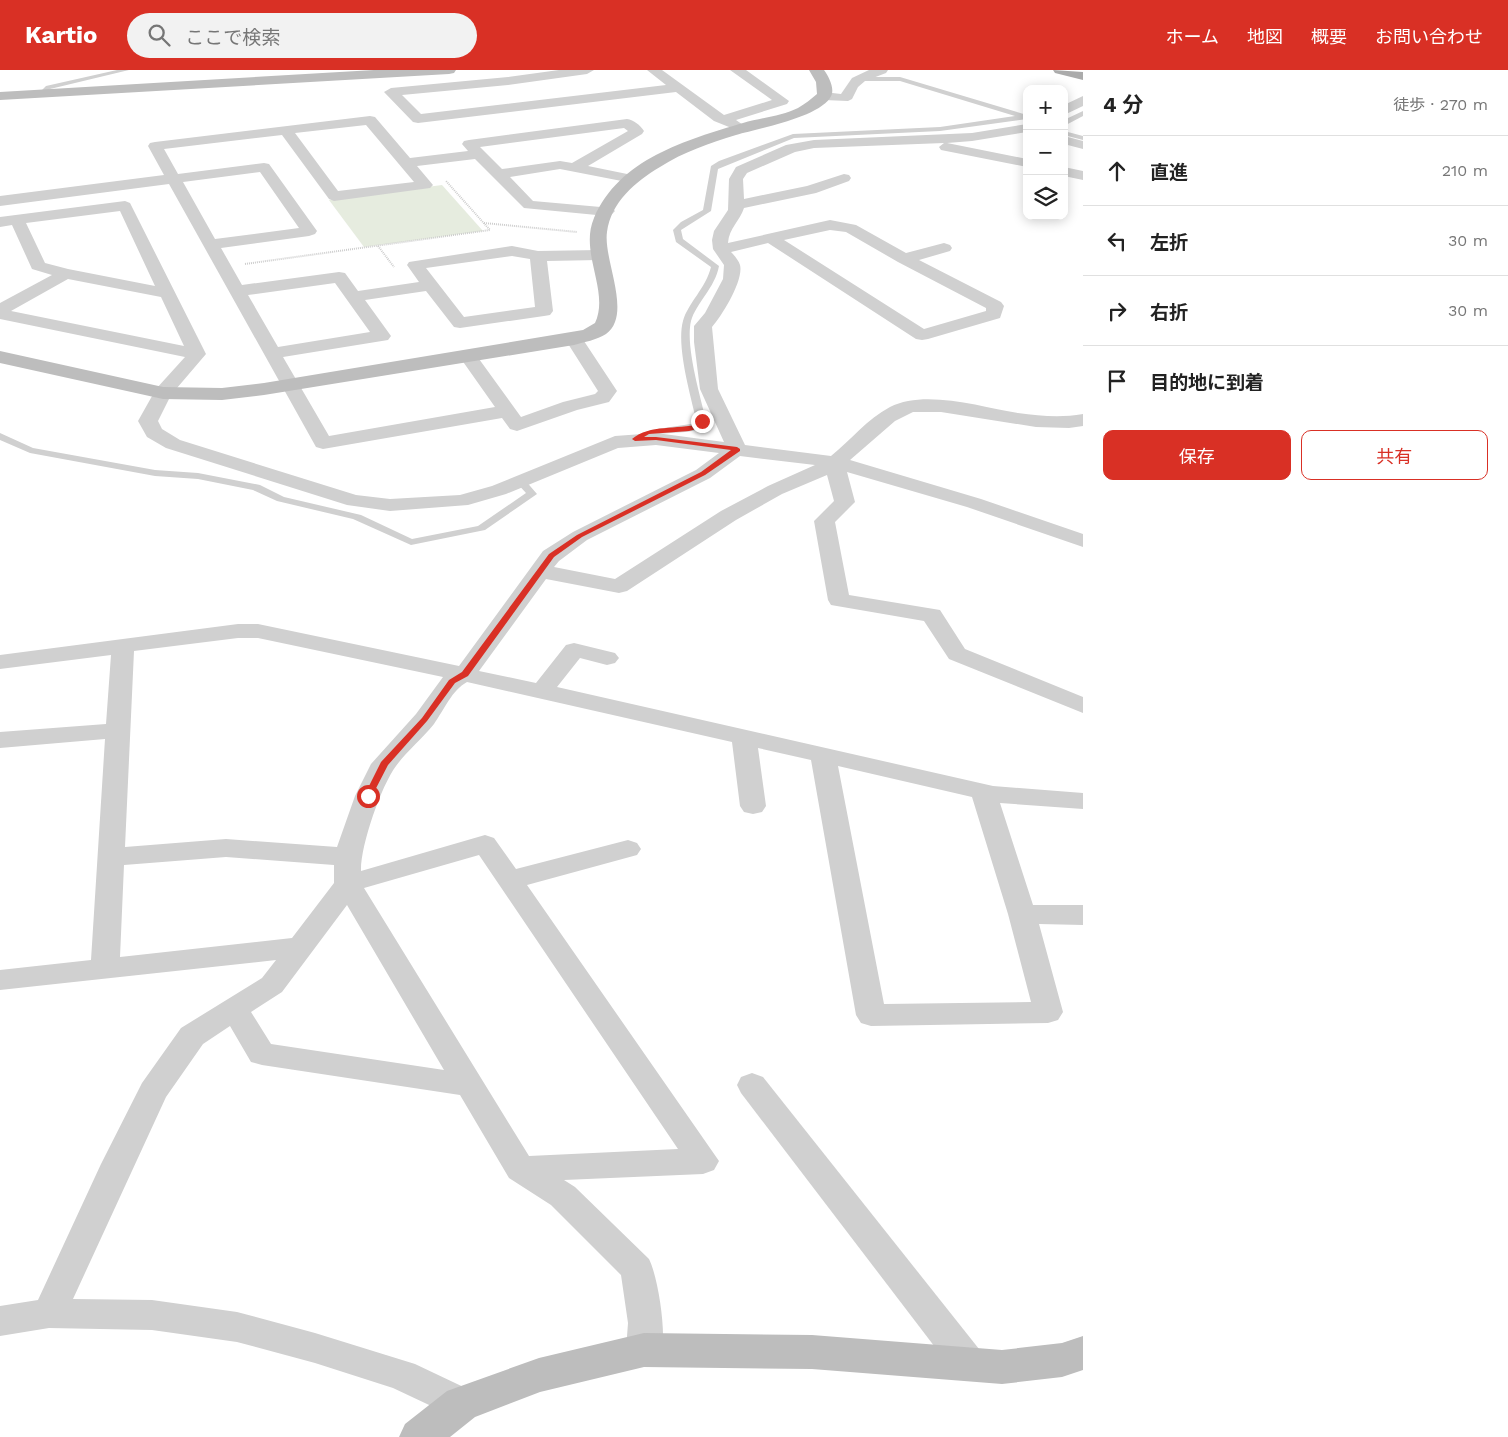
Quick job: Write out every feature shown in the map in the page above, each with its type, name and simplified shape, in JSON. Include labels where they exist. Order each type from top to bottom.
[{"type":"main road","points":[[1060,70],[1083,76]]},
{"type":"street","points":[[0,96],[449,70]]},
{"type":"street","points":[[587,70],[392,92],[418,119],[678,88]]},
{"type":"street","points":[[654,70],[723,120],[743,129]]},
{"type":"street","points":[[723,120],[782,101],[737,70]]},
{"type":"street","points":[[816,70],[824,81],[824,96]]},
{"type":"street","points":[[0,357],[163,393],[222,394],[291,385],[574,339],[592,334],[603,327],[608,318],[609,308],[599,255],[598,234],[610,203],[623,186],[662,159],[687,147],[803,111],[824,96],[843,98],[847,96],[852,85],[859,79],[881,70]]},
{"type":"street","points":[[1068,116],[1083,100]]},
{"type":"street","points":[[286,130],[334,196],[425,185],[370,120],[286,130],[156,146],[323,443],[507,411]]},
{"type":"street","points":[[574,168],[637,131],[627,123],[469,144],[529,205],[607,211]]},
{"type":"street","points":[[737,449],[709,389],[703,342],[703,326],[713,315],[731,279],[732,265],[722,249],[720,240],[722,231],[736,210],[736,179],[741,170],[791,148],[814,144],[928,140],[1023,129]]},
{"type":"street","points":[[928,140],[934,144],[1023,162]]},
{"type":"street","points":[[1068,141],[1083,146]]},
{"type":"street","points":[[406,163],[480,154]]},
{"type":"street","points":[[499,174],[560,165],[632,179]]},
{"type":"street","points":[[0,201],[264,167],[309,231],[211,244]]},
{"type":"street","points":[[1068,172],[1083,176]]},
{"type":"street","points":[[736,206],[811,190],[844,178]]},
{"type":"street","points":[[286,198],[331,192]]},
{"type":"street","points":[[0,222],[125,206],[197,354]]},
{"type":"street","points":[[17,220],[38,266],[66,274],[168,293]]},
{"type":"street","points":[[722,249],[769,237],[830,225],[850,228],[904,259],[995,306],[994,314],[922,335],[769,237]]},
{"type":"street","points":[[904,259],[944,248]]},
{"type":"street","points":[[538,256],[544,311],[460,323],[415,265],[512,251],[538,256],[599,255]]},
{"type":"street","points":[[0,310],[66,274]]},
{"type":"street","points":[[238,291],[339,277],[382,336],[273,353]]},
{"type":"street","points":[[354,297],[431,285]]},
{"type":"street","points":[[0,314],[197,354]]},
{"type":"street","points":[[468,356],[517,425],[570,406],[602,398],[608,391],[574,339]]},
{"type":"street","points":[[197,354],[163,393],[148,421],[154,433],[173,444],[354,501],[390,505],[461,501],[499,490],[615,442],[656,438],[834,462],[974,503],[1083,541]]},
{"type":"street","points":[[540,571],[619,586],[689,538],[767,494],[834,462],[894,413],[908,407],[939,406],[1051,423],[1071,423],[1083,420]]},
{"type":"street","points":[[1051,423],[1083,436]]},
{"type":"street","points":[[49,1313],[117,1164],[153,1092],[192,1036],[272,985],[301,947],[347,871],[368,796],[384,764],[425,719],[452,681],[465,674],[551,556],[580,536],[703,474],[737,449]]},
{"type":"street","points":[[834,462],[845,502],[824,521],[839,600],[932,615],[957,654],[1083,706]]},
{"type":"street","points":[[0,662],[238,631],[258,631],[465,674],[983,791],[1083,801]]},
{"type":"street","points":[[105,968],[123,646]]},
{"type":"street","points":[[542,691],[574,650],[607,658]]},
{"type":"street","points":[[0,740],[118,731]]},
{"type":"street","points":[[744,737],[752,806]]},
{"type":"street","points":[[823,756],[871,1014],[1048,1012],[1022,914],[983,791]]},
{"type":"street","points":[[347,871],[485,844],[703,1161],[520,1170]]},
{"type":"street","points":[[111,857],[226,848],[330,855],[347,871],[520,1170],[563,1196],[637,1269],[645,1323],[644,1350]]},
{"type":"street","points":[[510,880],[628,849]]},
{"type":"street","points":[[1022,914],[1083,915]]},
{"type":"street","points":[[0,980],[301,947]]},
{"type":"street","points":[[234,1010],[262,1054],[469,1084]]},
{"type":"street","points":[[752,1085],[970,1365]]},
{"type":"street","points":[[0,1321],[49,1313],[152,1315],[237,1327],[315,1348],[402,1375],[461,1404]]},
{"type":"street","points":[[419,1437],[461,1404],[539,1375],[644,1350],[812,1352],[1002,1367],[1062,1360],[1083,1354]]},
{"type":"lane","points":[[42,93],[48,87],[126,70]]},
{"type":"lane","points":[[635,439],[647,432],[689,429],[702,425],[686,349],[687,321],[713,276],[715,266],[680,240],[677,230],[680,225],[707,211],[714,168],[722,163],[793,136],[940,130],[1025,117],[900,79],[859,79]]},
{"type":"lane","points":[[1068,117],[1083,112]]},
{"type":"lane","points":[[1068,119],[1083,124]]},
{"type":"lane","points":[[1068,134],[1083,138]]},
{"type":"lane","points":[[0,436],[30,450],[155,473],[198,476],[256,487],[281,499],[357,517],[411,542],[481,528],[532,494],[520,481]]},
{"type":"path","points":[[239,265],[490,230],[428,160]]},
{"type":"path","points":[[483,222],[586,232]]},
{"type":"shaded area","points":[[442,185],[483,231],[364,247],[329,200]]},
{"type":"route","points":[[368,796],[384,764],[425,719],[452,681],[465,674],[551,556],[580,536],[703,474],[737,449],[656,438],[635,439],[647,432],[689,429],[702,425],[702,421]]}]
